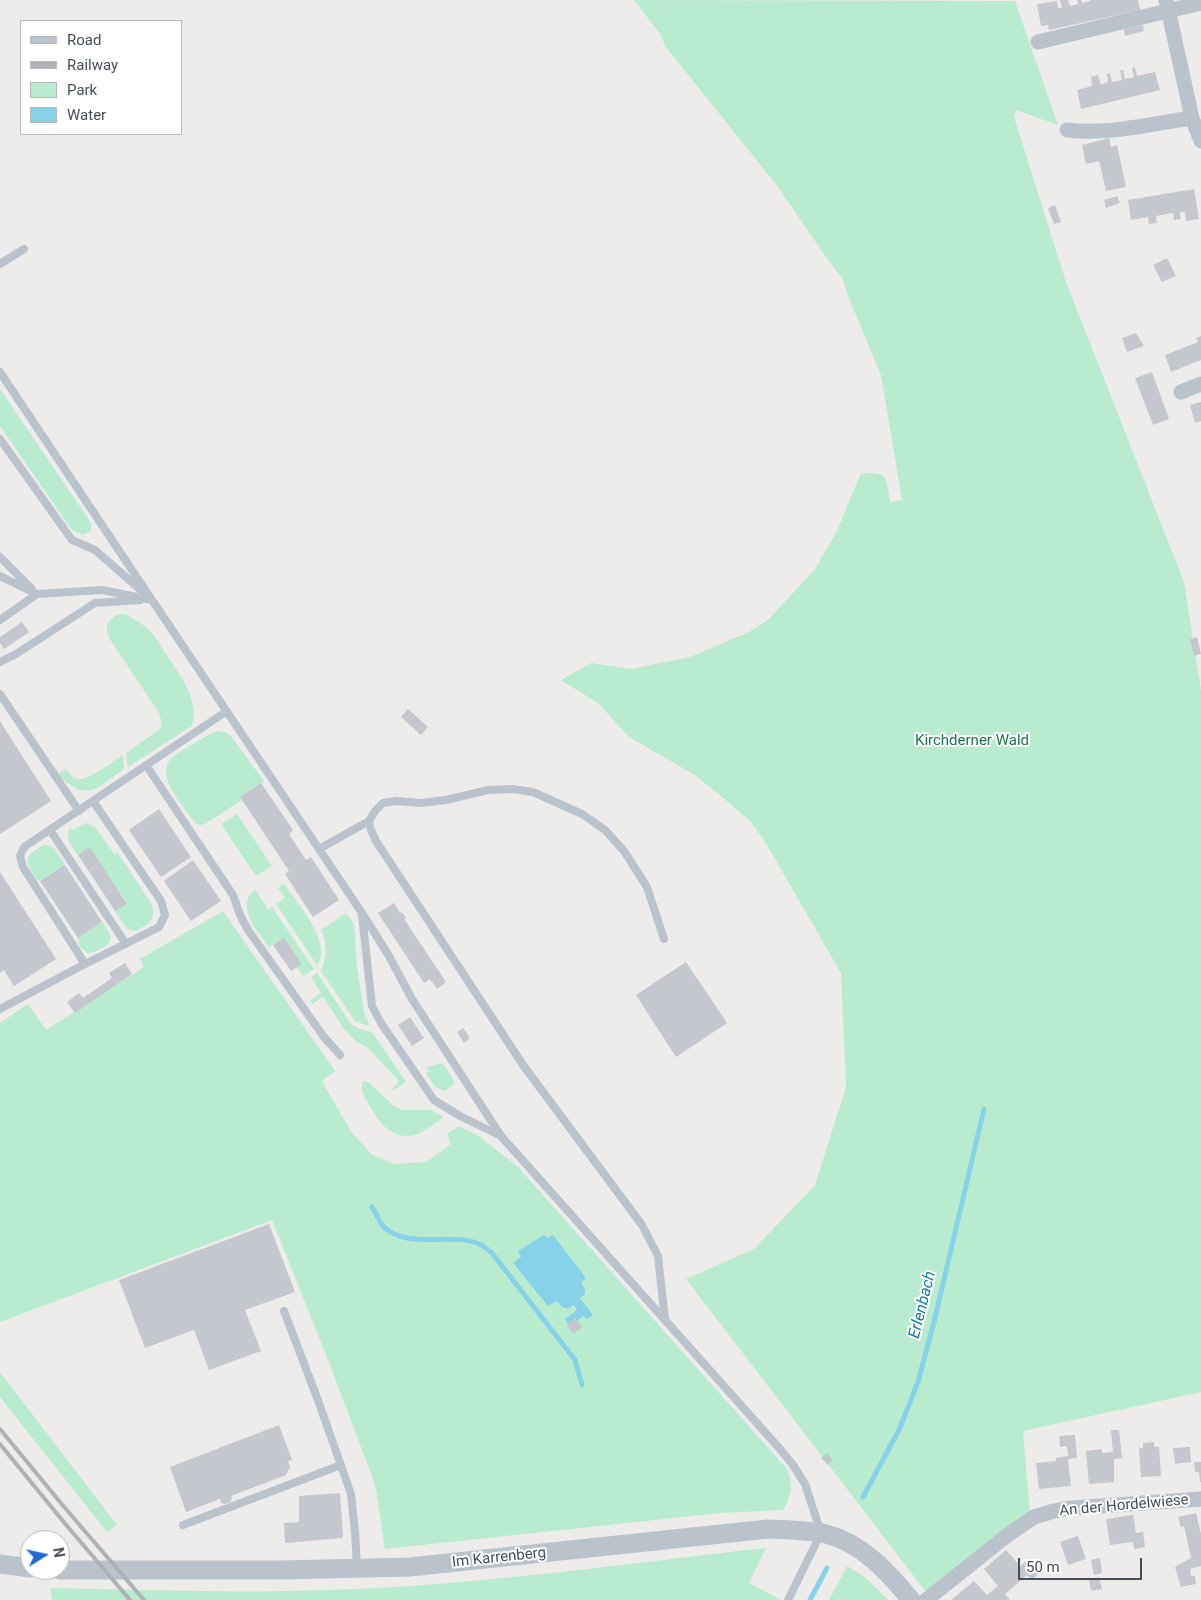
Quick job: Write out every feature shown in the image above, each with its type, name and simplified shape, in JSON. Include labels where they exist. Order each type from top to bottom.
[{"type":"street","points":[[1038,42],[1153,14],[1168,6],[1201,3]]},
{"type":"street","points":[[1168,6],[1192,118],[1201,141]]},
{"type":"street","points":[[1067,130],[1082,132],[1103,130],[1192,118]]},
{"type":"street","points":[[1181,392],[1201,384]]},
{"type":"street","name":"An der Hordelwiese","points":[[926,1600],[1009,1534],[1034,1517],[1054,1510],[1072,1508],[1201,1500]]},
{"type":"street","name":"Im Karrenberg","points":[[70,1570],[357,1569],[410,1567],[768,1529],[803,1530],[821,1533],[847,1542],[866,1554],[894,1579],[911,1600]]},
{"type":"street","points":[[0,1564],[20,1567]]},
{"type":"lane","points":[[0,264],[24,249]]},
{"type":"lane","points":[[0,372],[362,913],[389,956],[412,999],[501,1136],[793,1465],[805,1484],[821,1533],[788,1600]]},
{"type":"lane","points":[[0,439],[72,540],[95,550],[152,600]]},
{"type":"lane","points":[[0,557],[37,594]]},
{"type":"lane","points":[[0,576],[37,594],[102,590],[152,600]]},
{"type":"lane","points":[[0,620],[37,594]]},
{"type":"lane","points":[[0,662],[16,654],[95,603],[152,600]]},
{"type":"lane","points":[[0,694],[79,811]]},
{"type":"lane","points":[[86,964],[23,867],[20,856],[24,847],[227,711]]},
{"type":"lane","points":[[146,765],[233,895],[248,930],[324,1037],[340,1056]]},
{"type":"lane","points":[[319,849],[369,821],[383,803],[397,801],[421,803],[446,800],[488,790],[512,788],[533,792],[582,814],[605,830],[624,851],[648,887],[664,939]]},
{"type":"lane","points":[[0,1009],[158,927],[165,915],[161,901],[93,801]]},
{"type":"lane","points":[[369,821],[370,830],[376,840],[523,1065],[642,1226],[658,1256],[665,1320]]},
{"type":"lane","points":[[50,830],[126,944]]},
{"type":"lane","points":[[362,913],[372,1006],[381,1023],[434,1100],[460,1116],[501,1136]]},
{"type":"lane","points":[[284,1311],[351,1494],[356,1532],[357,1569]]},
{"type":"lane","points":[[183,1525],[341,1465]]},
{"type":"green space","name":"Kirchderner Wald","points":[[634,0],[1015,1],[1058,125],[1016,110],[1014,117],[1066,282],[1184,582],[1201,691],[1201,1392],[1023,1431],[1030,1514],[926,1592],[686,1279],[754,1249],[815,1185],[846,1087],[841,973],[764,840],[749,820],[693,774],[629,737],[599,704],[561,680],[591,663],[631,669],[690,657],[749,632],[769,619],[815,569],[837,531],[861,473],[882,475],[887,482],[890,502],[902,500],[881,375],[842,278],[778,187],[665,46],[661,35]]},
{"type":"green space","points":[[0,389],[91,524],[91,530],[83,535],[72,530],[0,426]]},
{"type":"green space","points":[[125,614],[145,627],[157,640],[187,688],[191,697],[194,716],[192,726],[128,767],[126,753],[160,729],[162,724],[159,713],[109,638],[107,624],[116,615]]},
{"type":"green space","points":[[217,731],[231,736],[264,781],[240,797],[242,800],[205,824],[200,825],[195,823],[173,792],[168,783],[167,766],[171,759],[180,752]]},
{"type":"green space","points":[[123,755],[124,769],[99,787],[91,790],[76,789],[58,774],[66,769],[74,778],[82,779],[94,774]]},
{"type":"green space","points":[[237,814],[272,866],[256,876],[221,824]]},
{"type":"green space","points":[[86,823],[95,827],[115,855],[118,853],[152,905],[152,918],[145,926],[136,931],[127,929],[115,911],[127,903],[90,848],[78,855],[68,839],[70,828],[73,830]]},
{"type":"green space","points":[[45,844],[54,848],[65,865],[40,881],[32,873],[28,859],[33,852]]},
{"type":"green space","points":[[284,884],[304,912],[317,935],[321,946],[321,956],[317,965],[276,904],[285,898],[278,888]]},
{"type":"green space","points":[[255,889],[268,909],[272,907],[314,969],[303,976],[297,967],[302,964],[284,937],[269,947],[254,926],[247,911],[249,896]]},
{"type":"green space","points":[[223,911],[335,1071],[322,1081],[350,1130],[372,1155],[394,1164],[426,1162],[451,1144],[447,1134],[459,1126],[479,1136],[518,1167],[787,1469],[791,1490],[783,1510],[720,1513],[385,1549],[376,1489],[372,1476],[272,1220],[0,1322],[0,1023],[28,1004],[46,1030],[144,967],[140,959]]},
{"type":"green space","points":[[346,913],[354,924],[357,967],[368,1026],[355,1021],[321,971],[326,951],[325,940],[321,930]]},
{"type":"green space","points":[[102,922],[110,936],[109,942],[98,950],[87,953],[80,947],[78,938]]},
{"type":"green space","points":[[317,973],[351,1024],[359,1029],[372,1032],[406,1082],[392,1091],[399,1081],[368,1048],[356,1041],[344,1029],[323,997],[312,1004],[310,1000],[321,993],[311,977]]},
{"type":"green space","points":[[443,1063],[454,1081],[454,1084],[445,1091],[435,1087],[426,1073],[429,1071],[426,1067]]},
{"type":"green space","points":[[364,1081],[368,1082],[394,1106],[403,1110],[431,1110],[444,1117],[418,1134],[403,1136],[396,1134],[384,1126],[375,1114],[363,1093],[362,1083]]},
{"type":"green space","points":[[0,1372],[117,1525],[107,1532],[0,1397]]},
{"type":"green space","points":[[766,1548],[749,1583],[781,1600],[52,1600],[50,1588],[203,1591],[356,1589],[459,1582],[561,1572]]},
{"type":"green space","points":[[847,1566],[865,1577],[888,1600],[829,1600]]},
{"type":"water","points":[[544,1235],[548,1238],[553,1235],[586,1278],[581,1283],[585,1289],[585,1294],[580,1298],[593,1315],[587,1319],[583,1316],[577,1321],[575,1318],[568,1324],[565,1319],[577,1310],[574,1305],[568,1309],[562,1307],[557,1301],[548,1306],[513,1263],[521,1257],[518,1251]]},
{"type":"building","points":[[1060,0],[1068,0],[1070,6],[1078,4],[1077,0],[1081,0],[1082,3],[1090,0],[1138,0],[1140,10],[1049,30],[1048,25],[1041,26],[1037,4],[1057,1],[1058,8],[1062,8]]},
{"type":"building","points":[[1143,25],[1144,31],[1125,36],[1124,29]]},
{"type":"building","points":[[1135,67],[1137,76],[1155,72],[1160,90],[1081,109],[1077,90],[1092,86],[1091,77],[1098,75],[1101,85],[1108,82],[1107,74],[1110,73],[1112,82],[1122,80],[1120,70],[1123,70],[1125,79],[1134,77],[1132,68]]},
{"type":"building","points":[[1109,138],[1111,147],[1117,145],[1126,187],[1106,191],[1099,161],[1086,164],[1082,145]]},
{"type":"building","points":[[1194,189],[1199,219],[1186,221],[1185,212],[1180,212],[1181,219],[1174,220],[1173,213],[1156,216],[1157,223],[1149,224],[1148,217],[1131,220],[1128,200]]},
{"type":"building","points":[[1117,196],[1120,203],[1106,208],[1104,200]]},
{"type":"building","points":[[1055,205],[1061,222],[1054,224],[1048,208]]},
{"type":"building","points":[[1167,258],[1176,276],[1162,282],[1153,265]]},
{"type":"building","points":[[1136,333],[1144,346],[1127,352],[1122,338]]},
{"type":"building","points":[[1201,336],[1201,360],[1171,372],[1165,355],[1198,342],[1196,338]]},
{"type":"building","points":[[1152,372],[1169,419],[1153,425],[1135,378]]},
{"type":"building","points":[[1201,402],[1201,421],[1195,423],[1190,405]]},
{"type":"building","points":[[22,622],[29,632],[4,649],[0,643],[0,637]]},
{"type":"building","points":[[1197,637],[1201,654],[1194,656],[1190,639]]},
{"type":"building","points":[[408,709],[428,727],[421,735],[401,717]]},
{"type":"building","points":[[0,721],[51,801],[0,834]]},
{"type":"building","points":[[261,783],[293,830],[289,834],[306,860],[311,857],[339,900],[313,917],[285,874],[289,871],[240,797]]},
{"type":"building","points":[[159,809],[191,857],[161,877],[129,830]]},
{"type":"building","points":[[90,847],[127,904],[115,911],[78,855]]},
{"type":"building","points":[[193,860],[221,901],[191,921],[164,881]]},
{"type":"building","points":[[65,865],[102,922],[78,938],[40,881]]},
{"type":"building","points":[[0,872],[56,959],[14,986],[4,970],[0,973]]},
{"type":"building","points":[[394,903],[400,913],[402,912],[406,918],[404,919],[446,982],[437,989],[430,979],[424,983],[378,913]]},
{"type":"building","points":[[284,937],[302,964],[291,971],[273,945]]},
{"type":"building","points":[[686,962],[727,1023],[676,1057],[636,995]]},
{"type":"building","points":[[125,963],[132,974],[75,1013],[67,1002],[79,993],[83,998],[112,978],[109,973]]},
{"type":"building","points":[[410,1017],[424,1038],[412,1046],[398,1025]]},
{"type":"building","points":[[463,1028],[470,1038],[464,1043],[457,1032]]},
{"type":"building","points":[[269,1224],[295,1292],[245,1310],[261,1351],[209,1370],[194,1330],[145,1348],[119,1280]]},
{"type":"building","points":[[575,1318],[582,1327],[573,1334],[567,1325]]},
{"type":"building","points":[[279,1425],[292,1460],[288,1461],[290,1467],[286,1475],[231,1496],[230,1502],[225,1504],[221,1503],[220,1499],[186,1512],[170,1467]]},
{"type":"building","points":[[1111,1430],[1119,1430],[1122,1458],[1114,1459],[1114,1482],[1089,1484],[1086,1451],[1102,1449],[1102,1453],[1113,1452]]},
{"type":"building","points":[[1075,1435],[1077,1458],[1068,1459],[1071,1486],[1039,1489],[1036,1463],[1056,1461],[1056,1458],[1068,1456],[1067,1446],[1060,1447],[1059,1436]]},
{"type":"building","points":[[1154,1442],[1154,1447],[1159,1447],[1161,1476],[1141,1477],[1139,1448],[1143,1448],[1143,1443]]},
{"type":"building","points":[[1190,1447],[1191,1462],[1175,1464],[1173,1448]]},
{"type":"building","points":[[827,1453],[833,1460],[828,1465],[821,1458]]},
{"type":"building","points":[[1194,1462],[1201,1462],[1201,1482],[1199,1472],[1195,1472]]},
{"type":"building","points":[[340,1493],[343,1538],[285,1543],[284,1523],[299,1522],[299,1496]]},
{"type":"building","points":[[1196,1513],[1201,1534],[1201,1566],[1190,1569],[1191,1576],[1195,1576],[1196,1584],[1181,1587],[1175,1567],[1191,1558],[1184,1526],[1181,1527],[1178,1517]]},
{"type":"building","points":[[1133,1515],[1136,1533],[1143,1532],[1145,1547],[1134,1549],[1133,1542],[1110,1545],[1106,1519]]},
{"type":"building","points":[[1078,1536],[1086,1559],[1068,1565],[1060,1542]]},
{"type":"building","points":[[1006,1550],[1020,1566],[1028,1560],[1038,1574],[1032,1580],[1027,1575],[1005,1594],[1010,1600],[951,1600],[974,1581],[987,1595],[998,1586],[984,1569]]},
{"type":"building","points":[[1100,1558],[1102,1573],[1094,1575],[1091,1560]]},
{"type":"building","points":[[1099,1577],[1102,1589],[1091,1591],[1089,1580]]},
{"type":"waterway","name":"Erlenbach","points":[[863,1497],[899,1430],[918,1382],[984,1109]]},
{"type":"waterway","points":[[372,1207],[382,1225],[394,1234],[406,1238],[472,1242],[483,1246],[492,1253],[575,1360],[582,1385]]},
{"type":"waterway","name":"Erlenbach","points":[[810,1600],[827,1568]]},
{"type":"railway","points":[[0,1429],[144,1600]]},
{"type":"railway","points":[[0,1444],[130,1600]]}]
